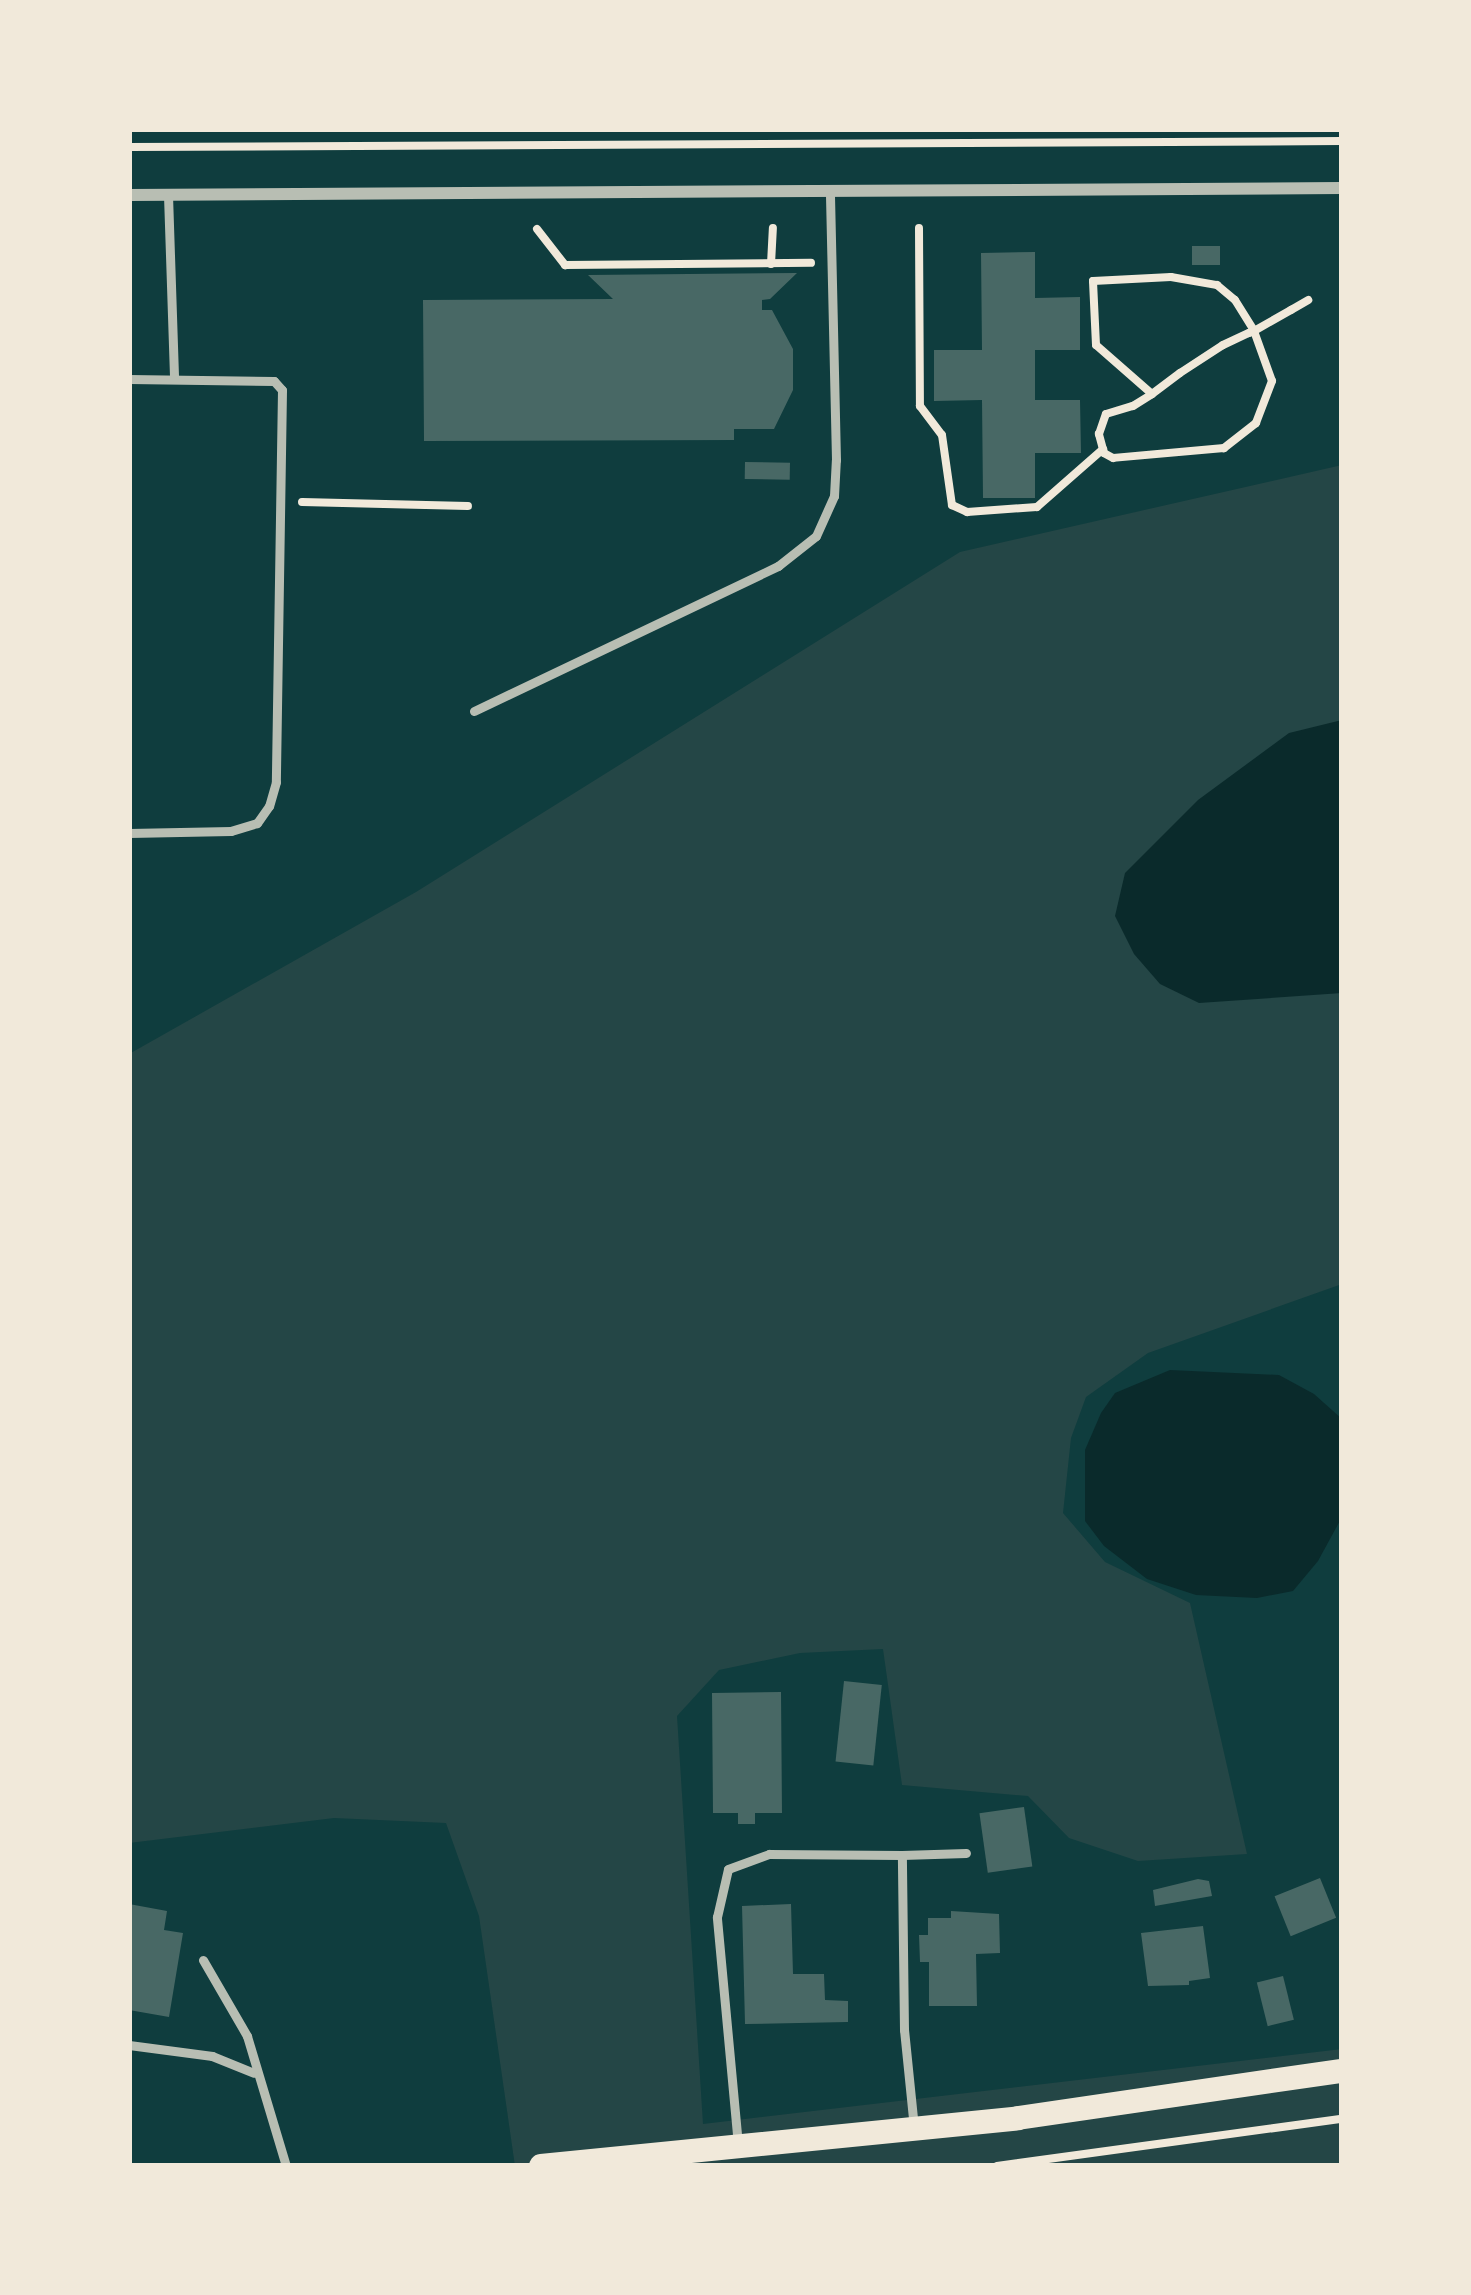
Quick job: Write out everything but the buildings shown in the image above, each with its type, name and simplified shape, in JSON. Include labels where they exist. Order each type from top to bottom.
[{"type":"main road","points":[[541,2166],[914,2128],[1342,2071]]},
{"type":"street","points":[[129,195],[1342,188]]},
{"type":"lane","points":[[474,711],[778,566],[816,536],[834,496],[836,460],[830,191]]},
{"type":"lane","points":[[168,195],[175,379]]},
{"type":"lane","points":[[129,379],[274,381],[282,390],[276,782],[269,806],[257,823],[230,831],[129,832]]},
{"type":"lane","points":[[738,2145],[717,1918],[728,1869],[769,1854],[966,1853]]},
{"type":"lane","points":[[902,1855],[904,2030],[914,2128]]},
{"type":"lane","points":[[203,1960],[247,2036],[254,2073],[283,2140],[286,2166]]},
{"type":"lane","points":[[129,2045],[212,2056],[254,2073]]},
{"type":"path","points":[[129,147],[1342,141]]},
{"type":"path","points":[[771,264],[772,228]]},
{"type":"path","points":[[920,228],[920,406],[942,435],[952,505],[967,512],[1037,507],[1103,449]]},
{"type":"path","points":[[537,229],[565,265],[831,263]]},
{"type":"path","points":[[1152,394],[1096,345],[1093,281],[1171,277],[1217,285],[1235,300],[1254,331],[1272,381],[1266,406],[1242,438],[1196,455],[1113,458],[1103,449],[1099,434],[1106,414],[1152,394],[1254,331],[1308,300]]},
{"type":"path","points":[[280,502],[468,506]]},
{"type":"path","points":[[997,2166],[1342,2119]]},
{"type":"shaded area","points":[[1342,465],[1342,1284],[1148,1353],[1086,1397],[1071,1438],[1063,1513],[1105,1562],[1190,1603],[1247,1854],[1138,1861],[1069,1838],[1028,1796],[902,1785],[883,1649],[800,1653],[719,1670],[677,1716],[703,2124],[1342,2049],[1342,2166],[515,2166],[479,1916],[446,1823],[334,1818],[129,1843],[129,1054],[416,892],[960,552]]},
{"type":"shaded area","points":[[1342,720],[1342,993],[1199,1003],[1160,984],[1134,954],[1115,916],[1125,873],[1198,800],[1289,733]]},
{"type":"shaded area","points":[[1170,1370],[1279,1375],[1314,1394],[1342,1419],[1342,1517],[1318,1561],[1293,1591],[1257,1598],[1196,1595],[1147,1579],[1104,1546],[1085,1521],[1085,1450],[1101,1413],[1115,1393]]}]
